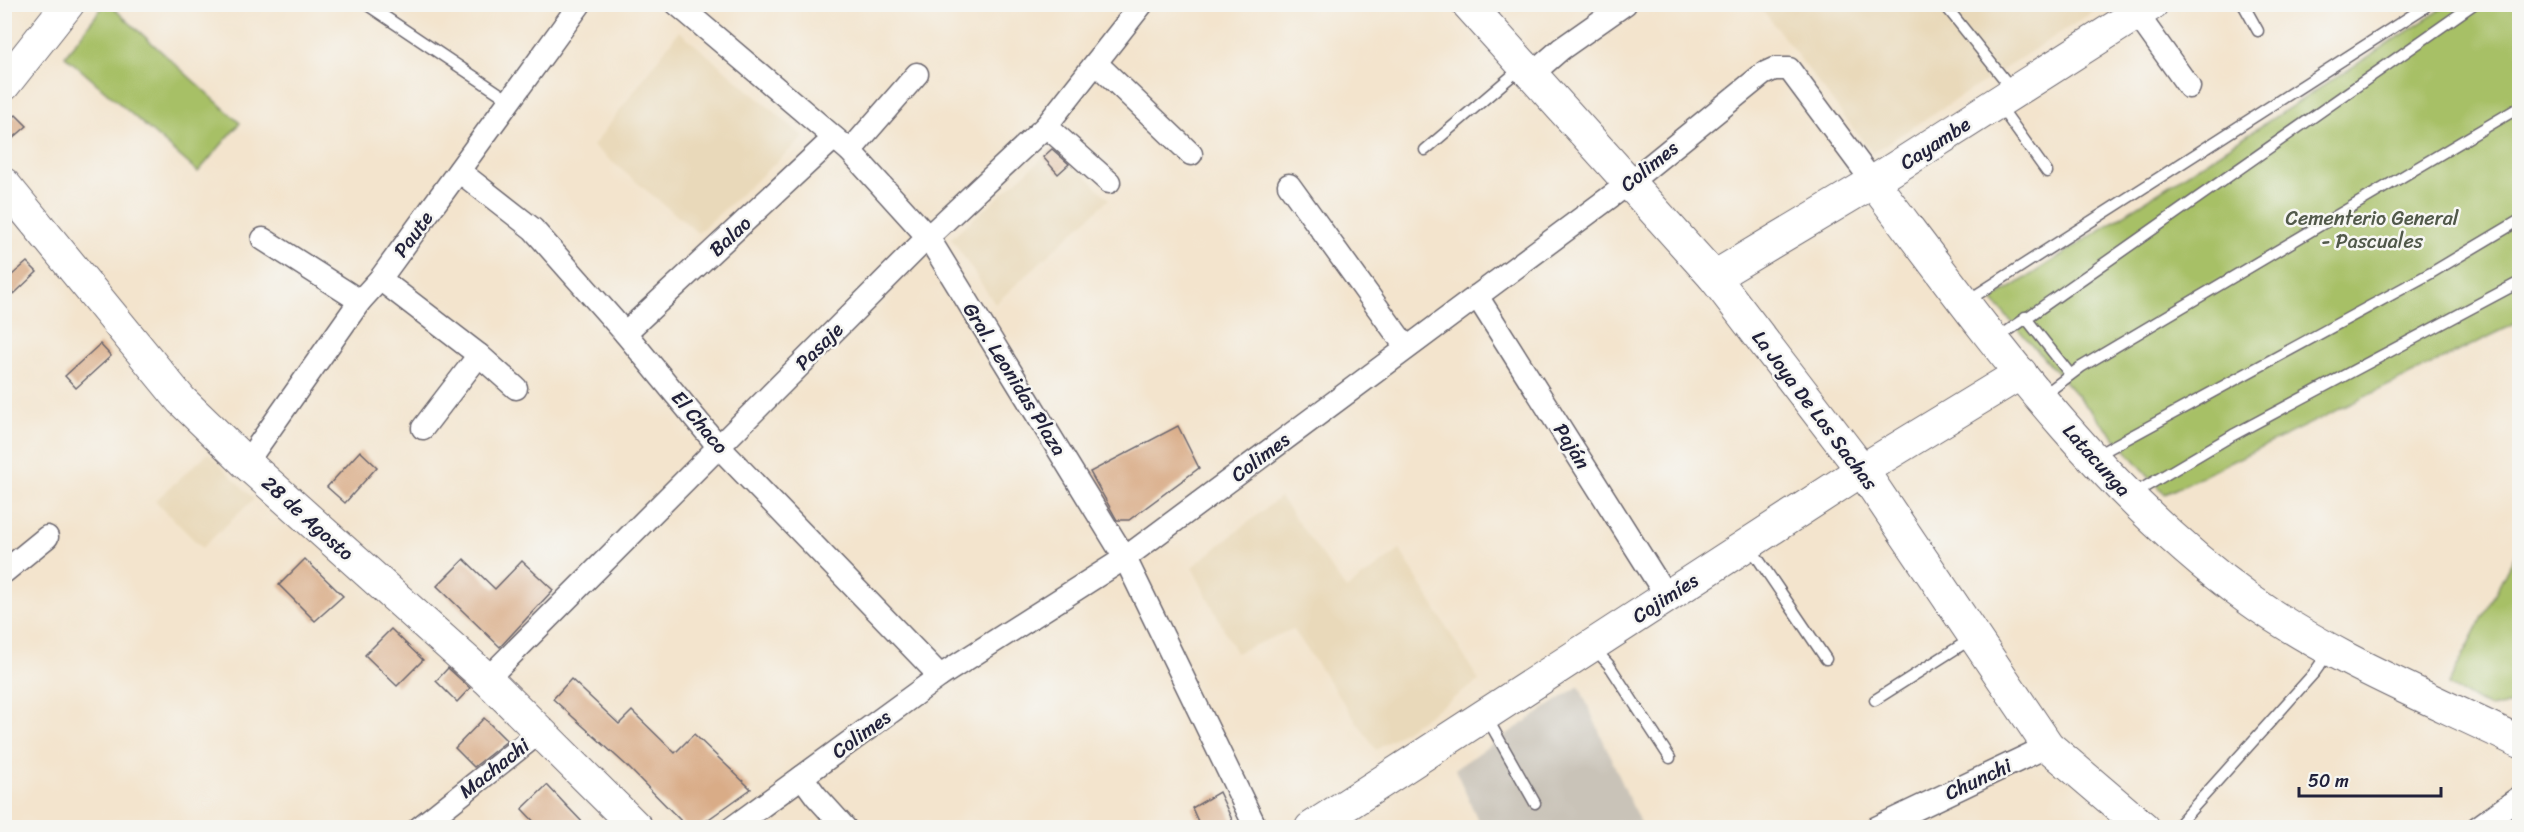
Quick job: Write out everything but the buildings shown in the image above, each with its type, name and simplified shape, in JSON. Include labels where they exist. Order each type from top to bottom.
[{"type":"street","points":[[4,85],[68,4]]},
{"type":"street","name":"Paute","points":[[246,463],[360,301],[380,279],[580,4]]},
{"type":"street","name":"Gral. Leonidas Plaza","points":[[676,4],[842,145],[928,237],[1125,558],[1257,828]]},
{"type":"street","name":"Pasaje","points":[[487,679],[928,237],[1046,126],[1142,4]]},
{"type":"street","name":"La Joya De Los Sachas","points":[[1468,4],[1714,277],[1862,470],[2048,746],[2144,828]]},
{"type":"street","points":[[1527,70],[1625,4]]},
{"type":"street","points":[[2142,8],[2189,87]]},
{"type":"street","name":"Cayambe","points":[[1714,277],[1873,182],[2142,8]]},
{"type":"street","points":[[1096,63],[1191,154]]},
{"type":"street","name":"Latacunga","points":[[1774,69],[1789,69],[1965,303],[2021,373],[2128,496],[2170,536],[2248,599],[2331,650],[2520,742]]},
{"type":"street","name":"Colimes","points":[[732,828],[940,676],[1125,558],[1629,183],[1763,74],[1774,69]]},
{"type":"street","name":"Balao","points":[[625,333],[842,145],[917,74]]},
{"type":"street","points":[[1046,126],[1109,182]]},
{"type":"street","name":"El Chaco","points":[[459,171],[533,229],[625,333],[718,446],[940,676]]},
{"type":"street","name":"28 de Agosto","points":[[4,184],[181,400],[246,463],[487,679],[637,828]]},
{"type":"street","points":[[1289,185],[1406,347]]},
{"type":"street","points":[[264,239],[360,301]]},
{"type":"street","points":[[380,279],[479,355],[516,388]]},
{"type":"street","name":"Paján","points":[[1478,296],[1666,597]]},
{"type":"street","points":[[423,429],[479,355]]},
{"type":"street","name":"Cojimíes","points":[[1311,828],[1862,470],[2021,373]]},
{"type":"street","points":[[4,572],[47,537]]},
{"type":"street","name":"Machachi","points":[[419,828],[541,731]]},
{"type":"street","name":"Chunchi","points":[[1876,828],[2048,746]]},
{"type":"street","points":[[802,777],[845,828]]},
{"type":"street","points":[[2477,828],[2520,797]]},
{"type":"lane","points":[[366,4],[509,100]]},
{"type":"lane","points":[[1944,4],[2006,97],[2009,122],[2047,172]]},
{"type":"lane","points":[[2243,4],[2258,31]]},
{"type":"lane","points":[[1995,340],[2474,4]]},
{"type":"lane","points":[[1965,303],[2425,7]]},
{"type":"lane","points":[[1425,150],[1527,70]]},
{"type":"lane","points":[[2041,397],[2070,374],[2520,107]]},
{"type":"lane","points":[[2093,457],[2431,273],[2520,220]]},
{"type":"lane","points":[[2128,496],[2233,435],[2520,282]]},
{"type":"lane","points":[[2025,317],[2070,374]]},
{"type":"lane","points":[[1748,544],[1826,659]]},
{"type":"lane","points":[[1875,700],[1974,638]]},
{"type":"lane","points":[[1592,646],[1609,666],[1670,758]]},
{"type":"lane","points":[[2175,828],[2314,673],[2331,650]]},
{"type":"lane","points":[[1485,715],[1535,803]]},
{"type":"shaded area","points":[[2093,4],[2099,8],[1872,153],[1759,5]]},
{"type":"shaded area","points":[[679,31],[804,137],[698,233],[593,146]]},
{"type":"shaded area","points":[[1043,158],[1057,175],[1072,162],[1109,199],[995,304],[951,238]]},
{"type":"shaded area","points":[[208,453],[254,499],[202,548],[155,501]]},
{"type":"shaded area","points":[[1280,497],[1346,589],[1400,550],[1479,681],[1376,750],[1293,629],[1236,653],[1192,567]]},
{"type":"shaded area","points":[[1579,686],[1640,823],[1625,828],[1481,827],[1455,769]]},
{"type":"green space","points":[[104,5],[110,5],[240,123],[198,172],[65,56]]},
{"type":"green space","name":"Cementerio General - Pascuales","points":[[2448,5],[2519,5],[2519,322],[2165,494],[1992,300]]},
{"type":"green space","points":[[2519,547],[2519,704],[2489,707],[2448,685]]}]
